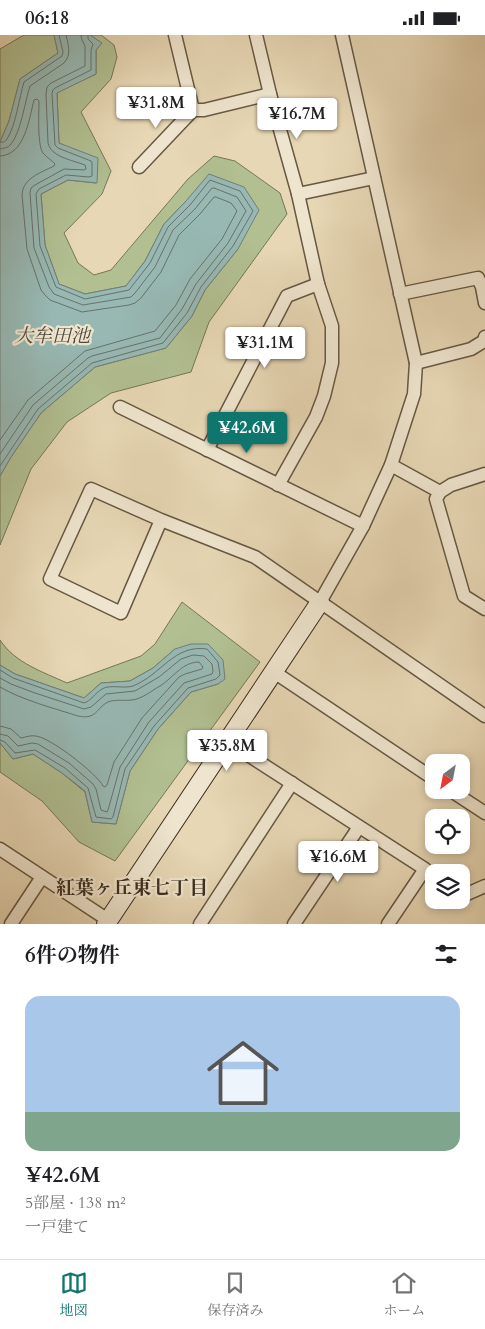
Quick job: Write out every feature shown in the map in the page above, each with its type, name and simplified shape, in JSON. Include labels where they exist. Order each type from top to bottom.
[{"type":"street","points":[[174,35],[193,110]]},
{"type":"street","points":[[256,35],[270,94],[298,194],[318,284],[332,327],[332,363],[324,396],[316,417],[278,485]]},
{"type":"street","points":[[0,849],[107,922],[320,602],[363,526],[391,465],[414,394],[416,363],[342,35]]},
{"type":"street","points":[[139,167],[193,110],[204,110],[270,94]]},
{"type":"street","points":[[298,194],[374,178]]},
{"type":"street","points":[[400,294],[478,279],[482,287],[485,303]]},
{"type":"street","points":[[207,450],[287,296],[318,284]]},
{"type":"street","points":[[416,363],[471,349],[484,341],[485,337]]},
{"type":"street","points":[[120,407],[363,526]]},
{"type":"street","points":[[391,465],[440,492]]},
{"type":"street","points":[[485,475],[451,485],[440,492],[436,499],[464,596],[485,609]]},
{"type":"street","points":[[161,520],[121,613],[50,579],[90,489],[161,520],[255,557],[485,716]]},
{"type":"street","points":[[274,672],[425,773]]},
{"type":"street","points":[[228,742],[425,868]]},
{"type":"street","points":[[200,924],[292,783]]},
{"type":"street","points":[[464,799],[485,813]]},
{"type":"street","points":[[294,924],[359,827]]},
{"type":"street","points":[[388,924],[425,876]]},
{"type":"street","points":[[11,924],[42,877]]},
{"type":"street","points":[[470,893],[485,886]]},
{"type":"green space","points":[[24,35],[54,35],[58,53],[20,79],[9,121],[0,142],[0,49]]},
{"type":"green space","points":[[90,35],[101,35],[114,45],[117,57],[111,79],[81,112],[111,171],[102,194],[64,233],[78,263],[94,275],[111,270],[188,179],[214,156],[235,161],[280,193],[287,214],[209,322],[191,372],[111,393],[67,422],[31,469],[0,545],[0,476],[41,413],[95,367],[166,348],[192,316],[205,290],[238,249],[186,201],[164,224],[145,261],[126,286],[85,294],[59,284],[45,245],[41,194],[68,180],[96,183],[59,143],[57,92],[96,74],[96,50],[101,43]]},
{"type":"green space","points":[[182,602],[260,662],[115,861],[79,842],[42,801],[0,772],[0,743],[13,759],[33,754],[62,773],[85,792],[92,822],[116,824],[130,771],[158,729],[191,692],[218,684],[175,649],[153,668],[130,681],[101,683],[84,698],[15,674],[0,665],[0,640],[21,661],[67,683],[141,656],[155,644]]},
{"type":"water","name":"大牟田池","points":[[54,35],[90,35],[102,43],[96,50],[96,74],[57,93],[59,143],[98,158],[97,183],[68,180],[41,194],[45,245],[59,284],[85,294],[126,286],[145,261],[164,224],[209,174],[244,187],[259,210],[238,249],[205,290],[192,316],[166,348],[95,367],[41,413],[0,476],[0,142],[9,121],[20,79],[58,53]]},
{"type":"water","points":[[191,644],[208,644],[223,660],[225,679],[218,684],[191,692],[158,729],[130,771],[116,824],[92,822],[85,791],[33,754],[13,759],[0,743],[0,665],[15,674],[84,698],[101,683],[130,681],[153,668],[175,649]]},
{"type":"district","name":"紅葉ヶ丘東七丁目","points":[[132,888]]}]
